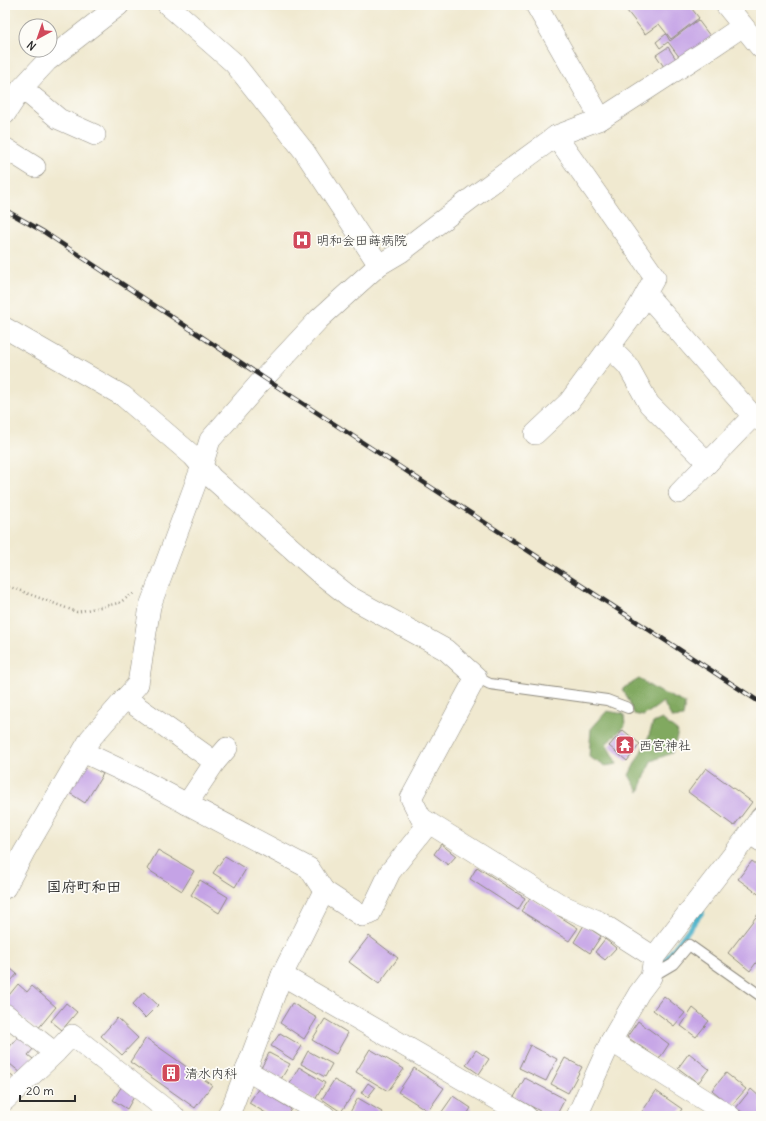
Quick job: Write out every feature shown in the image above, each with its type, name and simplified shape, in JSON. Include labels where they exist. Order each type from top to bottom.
[{"type":"street","points":[[5,114],[22,88],[47,61],[119,5]]},
{"type":"street","points":[[168,5],[234,62],[304,151],[380,265]]},
{"type":"street","points":[[536,5],[601,119]]},
{"type":"street","points":[[726,5],[761,48]]},
{"type":"street","points":[[5,888],[24,852],[90,739],[138,684],[150,606],[202,466],[210,440],[264,378],[319,319],[380,265],[401,252],[556,136],[601,119],[743,26]]},
{"type":"street","points":[[22,88],[59,119],[95,135]]},
{"type":"street","points":[[535,434],[569,402],[638,308],[655,277],[556,136]]},
{"type":"street","points":[[5,148],[35,167]]},
{"type":"street","points":[[646,294],[757,418],[708,463],[679,493]]},
{"type":"street","points":[[5,328],[123,396],[193,456],[212,478],[317,571],[350,597],[446,650],[476,676],[411,798],[421,818],[561,905],[598,921],[653,967]]},
{"type":"street","points":[[609,347],[628,366],[649,404],[708,463]]},
{"type":"street","points":[[126,698],[221,755],[187,804]]},
{"type":"street","points":[[83,752],[134,776],[309,868],[324,891],[362,916],[370,914],[390,872],[430,823]]},
{"type":"street","points":[[577,1116],[611,1041],[653,967],[756,832]]},
{"type":"street","points":[[227,1116],[233,1105],[282,975],[324,891]]},
{"type":"street","points":[[282,975],[526,1116]]},
{"type":"street","points":[[5,1014],[55,1053]]},
{"type":"street","points":[[5,1100],[72,1035],[174,1116]]},
{"type":"street","points":[[611,1041],[730,1116]]},
{"type":"street","points":[[246,1070],[325,1116]]},
{"type":"lane","points":[[476,676],[490,684],[607,700],[628,708]]},
{"type":"lane","points":[[653,967],[673,964],[689,946],[761,996]]},
{"type":"path","points":[[5,585],[77,612],[119,603],[161,576]]},
{"type":"green space","points":[[639,679],[658,691],[685,703],[683,717],[672,718],[663,702],[643,716],[634,714],[628,698],[622,689]]},
{"type":"green space","points":[[607,711],[624,714],[625,726],[606,744],[617,764],[605,766],[589,757],[591,729]]},
{"type":"green space","points":[[662,719],[678,732],[672,753],[651,761],[639,792],[629,775],[648,738],[653,723]]},
{"type":"building","points":[[635,5],[671,5],[674,9],[679,5],[689,5],[699,18],[671,39],[659,24],[645,34],[627,11]]},
{"type":"building","points":[[698,20],[713,40],[683,62],[668,42],[660,48],[656,42],[666,34],[670,41]]},
{"type":"building","points":[[668,47],[678,62],[666,70],[656,55]]},
{"type":"building","name":"西宮神社","points":[[623,730],[640,744],[627,761],[609,746]]},
{"type":"building","points":[[86,763],[103,774],[85,803],[68,792]]},
{"type":"building","points":[[706,768],[752,802],[734,826],[688,792]]},
{"type":"building","points":[[441,844],[456,856],[448,865],[434,854]]},
{"type":"building","points":[[158,850],[194,871],[182,891],[147,869]]},
{"type":"building","points":[[225,856],[246,869],[235,887],[213,873]]},
{"type":"building","points":[[752,861],[761,868],[761,896],[738,879]]},
{"type":"building","points":[[477,867],[525,898],[518,910],[470,879]]},
{"type":"building","points":[[200,880],[228,897],[219,913],[191,895]]},
{"type":"building","points":[[530,898],[578,928],[569,941],[521,911]]},
{"type":"building","points":[[759,913],[761,915],[761,956],[750,971],[728,953]]},
{"type":"building","points":[[584,925],[601,936],[590,953],[574,942]]},
{"type":"building","points":[[369,936],[398,958],[379,984],[349,962]]},
{"type":"building","points":[[605,939],[616,948],[605,960],[595,952]]},
{"type":"building","points":[[5,964],[17,974],[5,988]]},
{"type":"building","points":[[18,984],[27,992],[32,986],[56,1007],[37,1030],[5,1003],[5,1000]]},
{"type":"building","points":[[144,992],[158,1005],[145,1018],[132,1005]]},
{"type":"building","points":[[664,996],[685,1013],[674,1026],[653,1010]]},
{"type":"building","points":[[66,1003],[77,1012],[62,1030],[51,1021]]},
{"type":"building","points":[[292,1003],[317,1018],[304,1039],[280,1023]]},
{"type":"building","points":[[693,1008],[709,1021],[696,1037],[681,1026]]},
{"type":"building","points":[[117,1018],[138,1038],[122,1055],[101,1036]]},
{"type":"building","points":[[325,1019],[348,1033],[336,1054],[312,1040]]},
{"type":"building","points":[[638,1021],[669,1044],[659,1059],[627,1037]]},
{"type":"building","points":[[280,1033],[302,1046],[293,1060],[271,1046]]},
{"type":"building","points":[[20,1035],[34,1048],[28,1055],[33,1059],[21,1073],[5,1060],[5,1052]]},
{"type":"building","name":"清水内科","points":[[146,1038],[212,1085],[195,1108],[130,1062]]},
{"type":"building","points":[[530,1045],[557,1059],[546,1081],[519,1068]]},
{"type":"building","points":[[370,1049],[404,1069],[388,1091],[356,1072]]},
{"type":"building","points":[[476,1050],[489,1059],[479,1074],[466,1065]]},
{"type":"building","points":[[308,1051],[332,1064],[325,1077],[301,1064]]},
{"type":"building","points":[[269,1053],[290,1064],[281,1079],[261,1068]]},
{"type":"building","points":[[689,1053],[709,1069],[698,1083],[678,1068]]},
{"type":"building","points":[[565,1058],[582,1067],[568,1093],[551,1084]]},
{"type":"building","points":[[299,1067],[325,1083],[315,1100],[289,1085]]},
{"type":"building","points":[[414,1068],[444,1088],[428,1111],[398,1092]]},
{"type":"building","points":[[5,1070],[14,1078],[5,1088]]},
{"type":"building","points":[[726,1073],[746,1089],[731,1106],[712,1090]]},
{"type":"building","points":[[525,1078],[565,1099],[556,1116],[549,1116],[514,1097]]},
{"type":"building","points":[[334,1080],[355,1091],[341,1112],[322,1099]]},
{"type":"building","points":[[368,1083],[375,1088],[368,1097],[361,1093]]},
{"type":"building","points":[[122,1086],[135,1095],[127,1109],[113,1100]]},
{"type":"building","points":[[258,1089],[291,1109],[287,1116],[271,1116],[249,1103]]},
{"type":"building","points":[[751,1089],[761,1098],[761,1116],[748,1116],[736,1108]]},
{"type":"building","points":[[656,1091],[682,1109],[677,1116],[648,1116],[642,1112]]},
{"type":"building","points":[[453,1096],[471,1108],[466,1116],[439,1116]]},
{"type":"building","points":[[358,1098],[382,1112],[380,1116],[348,1116]]},
{"type":"waterway","points":[[661,963],[667,958],[702,912]]},
{"type":"railway","points":[[5,210],[44,232],[264,378],[761,703]]},
{"type":"place","name":"明和会田蒔病院","points":[[302,240]]},
{"type":"place","name":"西宮神社","points":[[625,745]]},
{"type":"place","name":"清水内科","points":[[171,1073]]},
{"type":"district","name":"国府町和田","points":[[84,886]]}]
